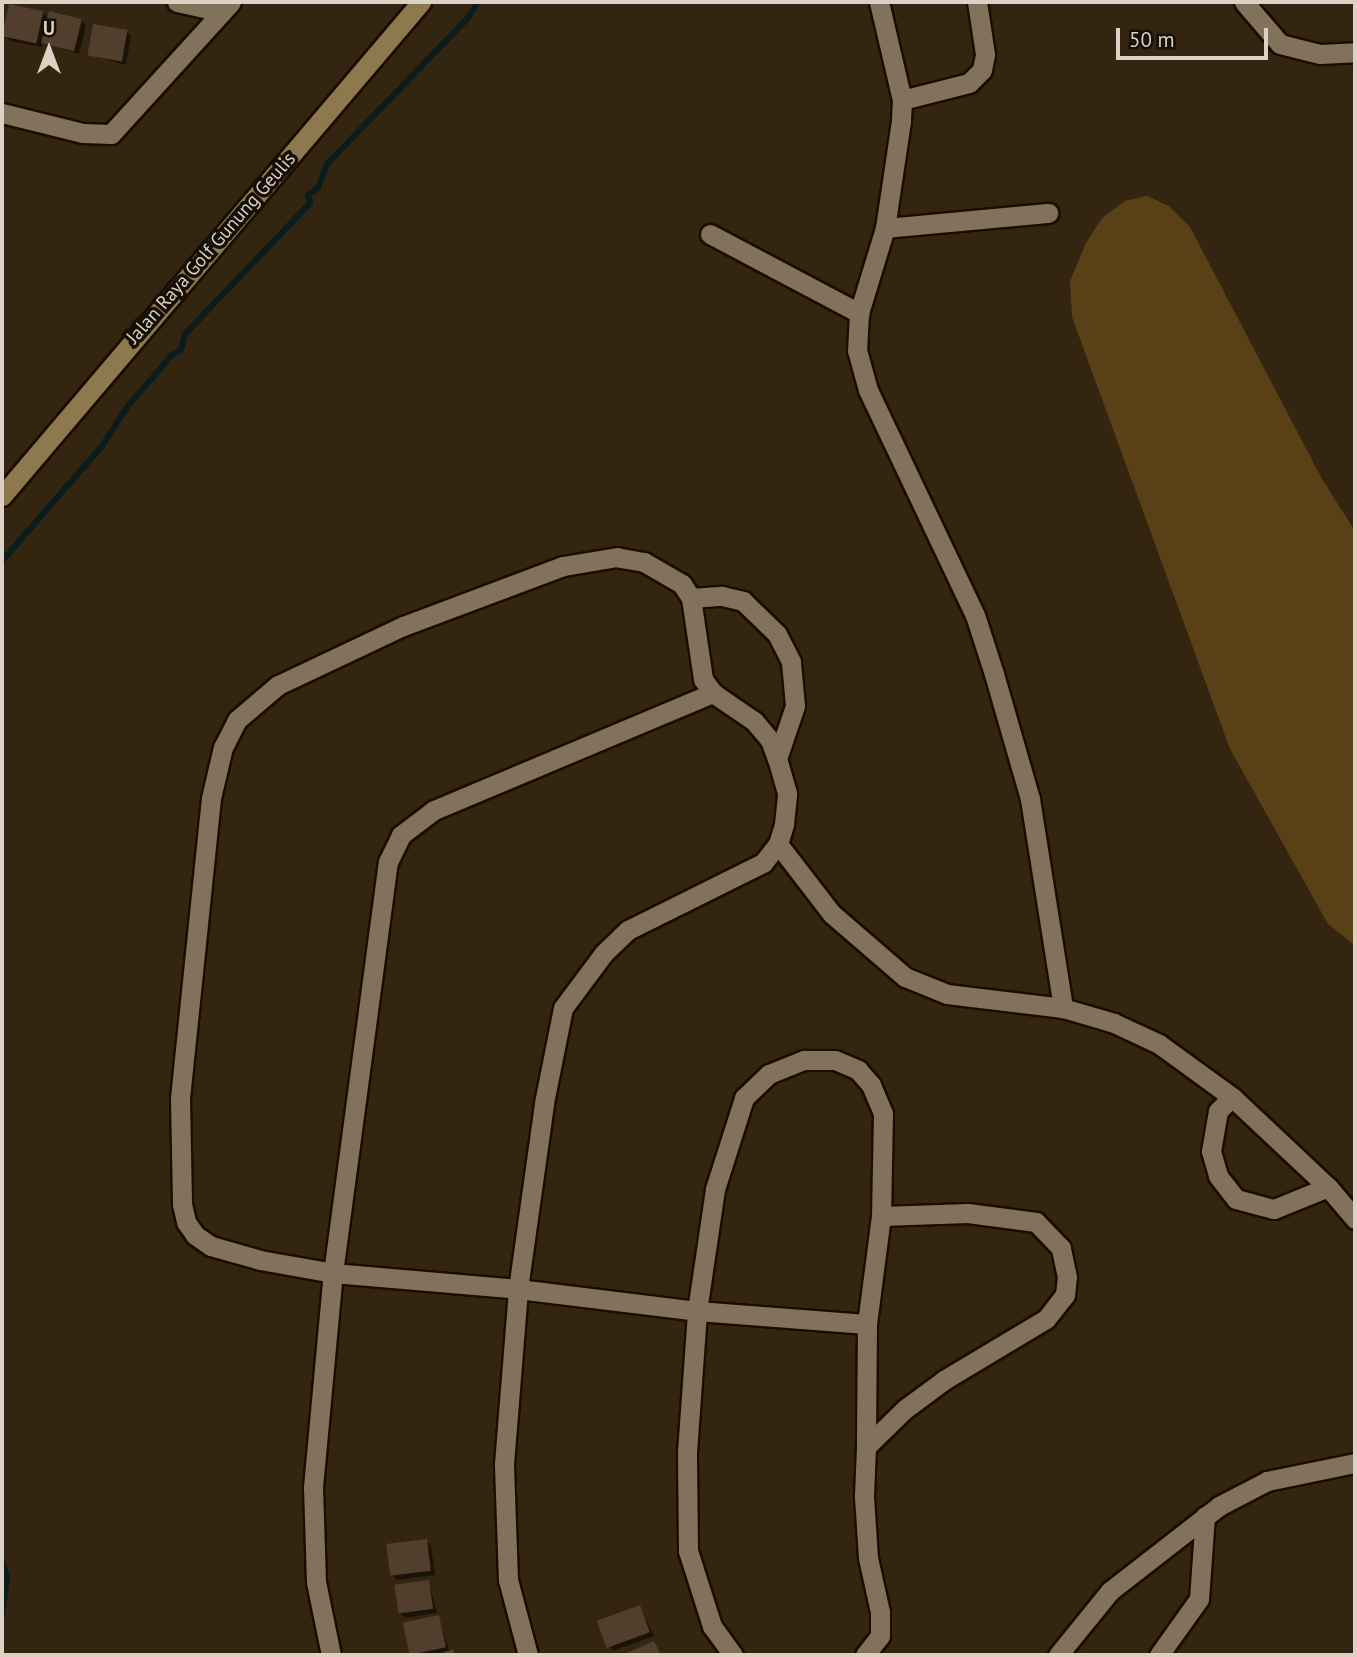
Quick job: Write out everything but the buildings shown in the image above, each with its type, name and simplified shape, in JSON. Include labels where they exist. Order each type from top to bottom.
[{"type":"main road","name":"Jalan Raya Golf Gunung Geulis","points":[[2,496],[421,2]]},
{"type":"street","points":[[177,2],[227,7]]},
{"type":"street","points":[[878,2],[902,100],[885,228],[859,313],[857,351],[868,390],[975,614],[1030,799],[1063,1008]]},
{"type":"street","points":[[902,100],[970,83],[982,70],[985,54],[977,2]]},
{"type":"street","points":[[1244,2],[1280,44],[1310,53],[1355,52]]},
{"type":"street","points":[[2,113],[83,133],[111,134],[227,7]]},
{"type":"street","points":[[885,228],[1048,213]]},
{"type":"street","points":[[710,234],[859,313]]},
{"type":"street","points":[[528,1655],[508,1580],[505,1532],[506,1437],[518,1289],[544,1103],[563,1007],[595,963],[628,930],[763,863],[778,844],[787,793],[778,759],[770,740],[754,721],[713,693],[703,679],[691,598],[681,583],[644,562],[617,557],[563,566],[474,597],[313,667],[261,698],[229,735],[211,798],[180,1098],[179,1154],[186,1222],[211,1246],[333,1273],[518,1289],[697,1311],[867,1324]]},
{"type":"street","points":[[691,598],[722,596],[743,601],[777,634],[791,662],[795,706],[778,759]]},
{"type":"street","points":[[331,1655],[316,1582],[313,1487],[333,1273],[388,862],[401,835],[434,810],[713,693]]},
{"type":"street","points":[[778,844],[832,914],[915,983],[947,994],[1063,1008],[1114,1023],[1159,1044],[1232,1097],[1328,1187],[1355,1219]]},
{"type":"street","points":[[733,1655],[712,1626],[688,1551],[687,1452],[697,1311],[715,1189],[729,1135],[744,1098],[769,1074],[804,1060],[835,1060],[858,1070],[871,1085],[883,1113],[881,1216],[867,1324],[864,1496],[868,1558],[880,1612],[880,1636],[865,1655]]},
{"type":"street","points":[[1232,1097],[1218,1111],[1211,1151],[1218,1176],[1236,1199],[1273,1209],[1328,1187]]},
{"type":"street","points":[[866,1447],[905,1409],[943,1380],[1046,1319],[1065,1295],[1067,1277],[1061,1248],[1036,1222],[968,1213],[881,1216]]},
{"type":"street","points":[[1058,1655],[1110,1591],[1205,1516],[1267,1481],[1355,1463]]},
{"type":"street","points":[[1158,1655],[1199,1598],[1205,1516]]},
{"type":"shaded area","points":[[1147,196],[1169,206],[1190,227],[1322,479],[1355,531],[1355,946],[1328,924],[1230,749],[1072,317],[1070,281],[1086,243],[1102,218],[1125,201]]},
{"type":"waterway","points":[[2,561],[102,446],[127,407],[172,355],[181,350],[185,334],[310,203],[308,195],[318,188],[327,164],[467,19],[478,2]]},
{"type":"waterway","points":[[2,1561],[7,1579],[2,1616]]}]
